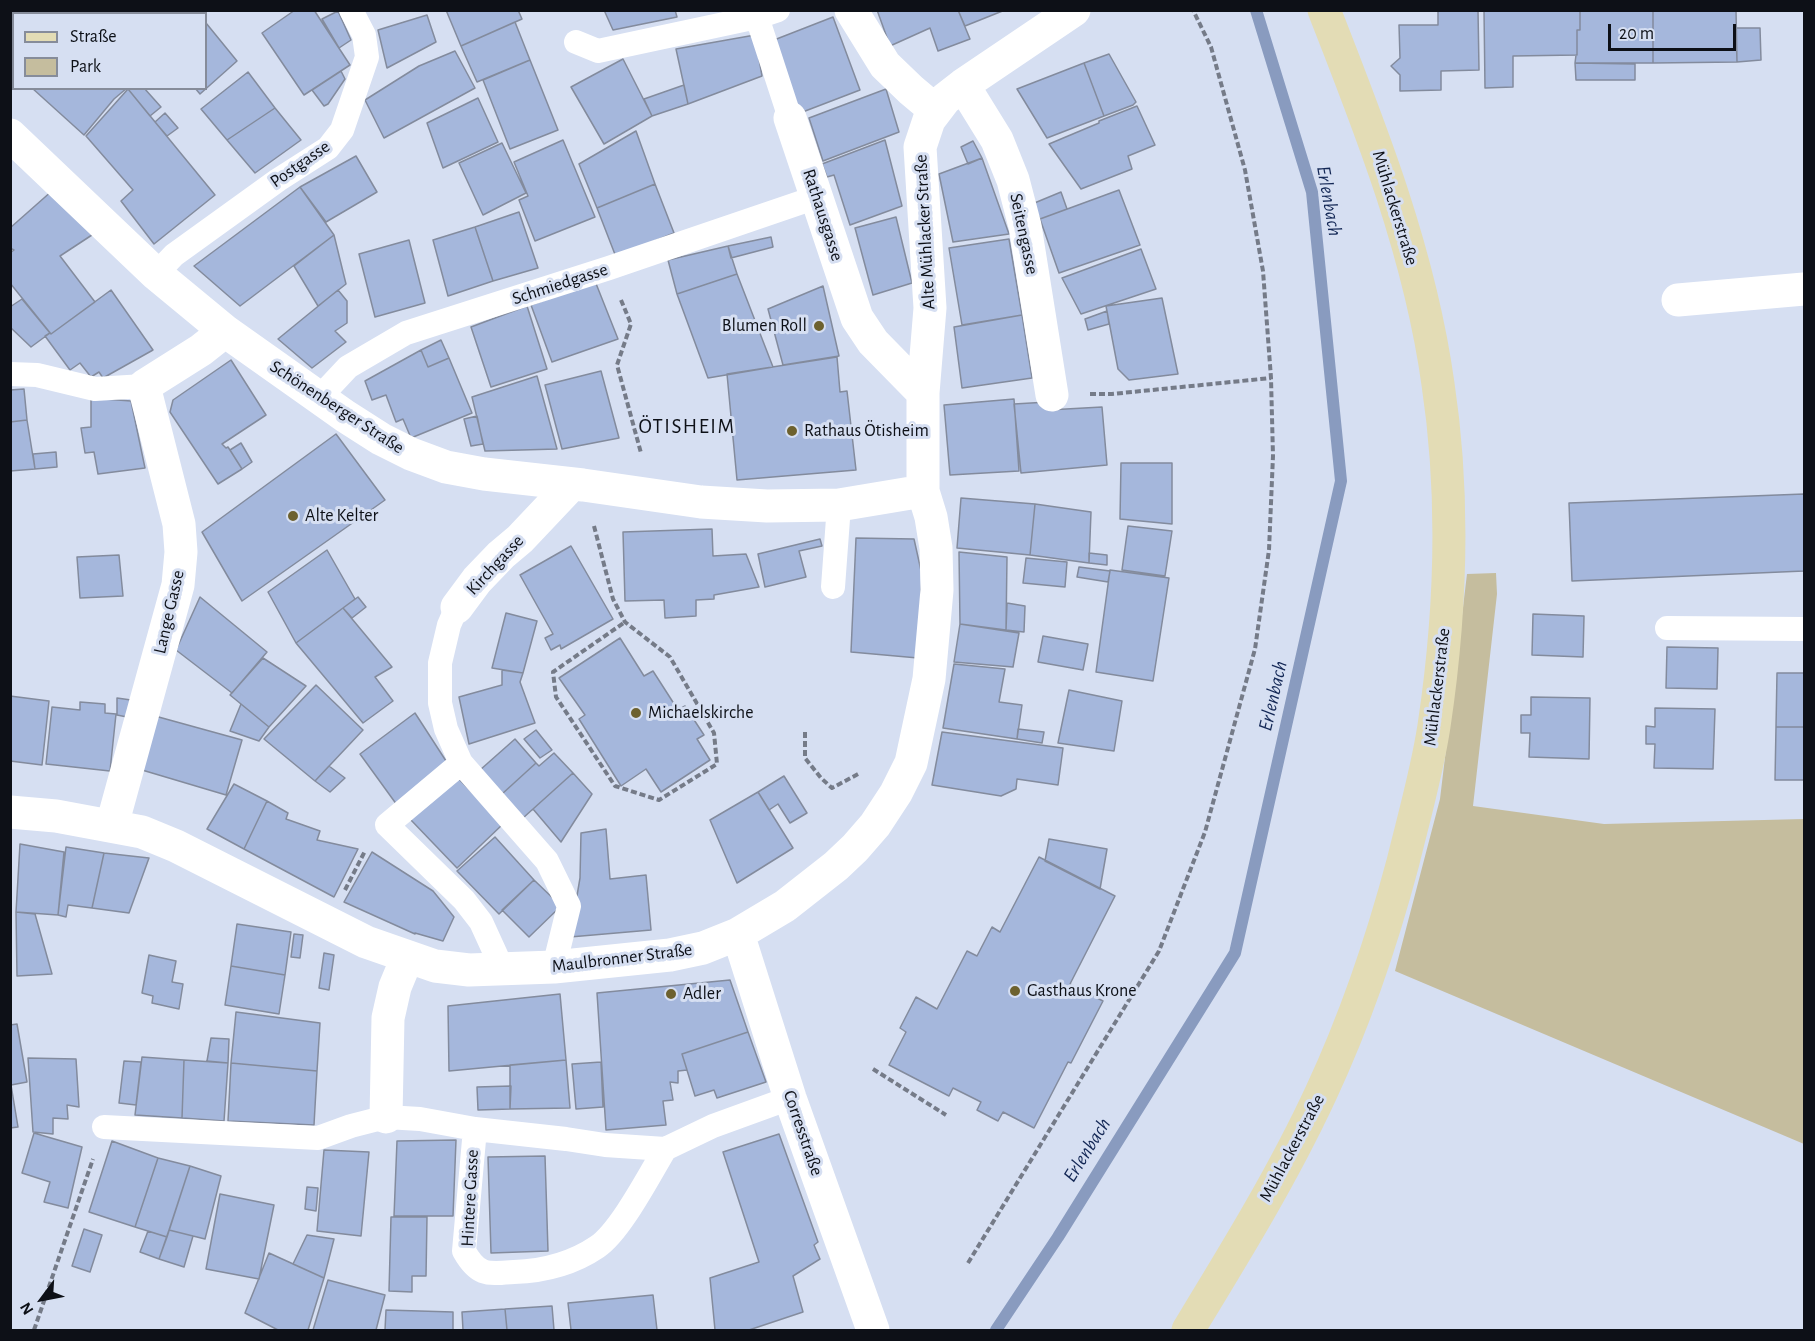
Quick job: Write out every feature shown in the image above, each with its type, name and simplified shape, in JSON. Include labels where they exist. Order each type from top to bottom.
[{"type":"main road","name":"Mühlackerstraße","points":[[1188,1330],[1292,1153],[1322,1091],[1358,1005],[1384,933],[1417,808],[1434,729],[1443,655],[1449,579],[1449,512],[1438,383],[1423,306],[1401,219],[1366,118],[1324,10]]},
{"type":"street","points":[[851,10],[885,65],[936,111]]},
{"type":"street","name":"Alte Mühlacker Straße","points":[[923,491],[923,393],[930,308],[920,147],[929,120],[945,99],[1074,10]]},
{"type":"street","name":"Seitengasse","points":[[963,85],[997,140],[1013,180],[1025,226],[1052,395]]},
{"type":"street","name":"Rathausgasse","points":[[790,118],[857,318],[873,342],[923,393]]},
{"type":"street","name":"Schönenberger Straße","points":[[10,135],[156,274],[225,331],[319,398],[381,439],[411,454],[446,466],[484,474],[578,484],[701,502],[756,506],[839,505],[923,491]]},
{"type":"street","points":[[1678,300],[1804,289]]},
{"type":"street","points":[[144,386],[201,350],[225,331]]},
{"type":"street","name":"Lange Gasse","points":[[112,825],[178,585],[181,552],[179,524],[144,386]]},
{"type":"street","name":"Kirchgasse","points":[[457,607],[477,580],[501,555],[578,484]]},
{"type":"street","name":"Maulbronner Straße","points":[[10,812],[56,816],[142,832],[176,846],[366,942],[406,958],[435,966],[469,970],[554,967],[670,955],[703,948],[738,934],[785,906],[836,866],[875,825],[896,794],[911,763],[929,679],[937,590],[936,548],[923,491]]},
{"type":"street","name":"Corresstraße","points":[[738,934],[790,1098],[873,1330]]},
{"type":"street","points":[[386,1117],[388,1018],[395,987],[406,958]]},
{"type":"lane","name":"Postgasse","points":[[156,274],[174,255],[278,180],[328,148],[342,130],[367,57],[364,35],[351,10]]},
{"type":"lane","points":[[576,42],[598,51],[768,14]]},
{"type":"lane","name":"Rathausgasse","points":[[768,14],[790,118]]},
{"type":"lane","name":"Schmiedgasse","points":[[319,398],[348,367],[406,333],[609,268],[817,197]]},
{"type":"lane","points":[[10,374],[37,375],[95,389],[144,386]]},
{"type":"lane","points":[[833,587],[839,505]]},
{"type":"lane","name":"Kirchgasse","points":[[457,607],[449,625],[440,663],[440,703],[446,729],[460,763],[548,861],[557,879],[569,906],[554,967]]},
{"type":"lane","points":[[1667,628],[1804,628]]},
{"type":"lane","points":[[460,763],[387,825],[464,900],[481,922],[502,968]]},
{"type":"lane","name":"Hintere Gasse","points":[[104,1127],[318,1138],[386,1117],[420,1119],[474,1129],[605,1145],[665,1149],[713,1126],[790,1098]]},
{"type":"lane","name":"Hintere Gasse","points":[[474,1129],[464,1251],[472,1266],[489,1274],[540,1271],[579,1258],[599,1246],[617,1227],[665,1149]]},
{"type":"path","points":[[968,1263],[1159,951],[1205,832],[1255,649],[1269,550],[1273,456],[1271,378],[1263,271],[1245,170],[1211,47],[1193,10]]},
{"type":"path","points":[[609,268],[631,324],[617,365],[651,495]]},
{"type":"path","points":[[1052,395],[1112,394],[1271,378]]},
{"type":"path","points":[[578,484],[613,599],[625,622],[670,657],[714,733],[717,764],[659,800],[615,786],[556,697],[553,672],[625,622]]},
{"type":"path","points":[[805,732],[805,758],[832,788]]},
{"type":"path","points":[[342,896],[369,844],[387,825]]},
{"type":"path","points":[[873,1069],[946,1115]]},
{"type":"path","points":[[34,1330],[104,1127]]},
{"type":"green space","points":[[1496,573],[1497,594],[1473,806],[1604,824],[1804,819],[1804,1144],[1395,971],[1440,799],[1467,574]]},
{"type":"building","points":[[295,10],[314,10],[350,65],[304,95],[262,33]]},
{"type":"building","points":[[446,10],[518,10],[522,19],[461,46]]},
{"type":"building","points":[[604,10],[675,10],[677,17],[613,30]]},
{"type":"building","points":[[877,10],[958,10],[970,39],[938,51],[930,28],[890,46]]},
{"type":"building","points":[[958,10],[1005,10],[965,26]]},
{"type":"building","points":[[1438,10],[1478,10],[1479,70],[1441,71],[1441,90],[1400,91],[1400,75],[1391,66],[1400,58],[1399,25],[1438,25]]},
{"type":"building","points":[[1484,10],[1580,10],[1577,55],[1513,56],[1513,87],[1485,88]]},
{"type":"building","points":[[1580,10],[1653,10],[1653,63],[1575,63],[1577,30],[1580,30]]},
{"type":"building","points":[[1653,10],[1736,10],[1737,62],[1653,63]]},
{"type":"building","points":[[338,11],[351,40],[339,48],[322,19]]},
{"type":"building","points":[[427,15],[436,42],[387,68],[378,30]]},
{"type":"building","points":[[833,17],[860,90],[800,113],[774,40]]},
{"type":"building","points":[[515,22],[530,60],[477,82],[461,46]]},
{"type":"building","points":[[207,24],[237,61],[207,88]]},
{"type":"building","points":[[1736,28],[1760,28],[1761,60],[1737,62]]},
{"type":"building","points":[[755,35],[762,76],[688,104],[676,49]]},
{"type":"building","points":[[12,36],[12,86],[10,88],[10,38]]},
{"type":"building","points":[[455,51],[475,88],[384,138],[365,100],[419,66]]},
{"type":"building","points":[[1109,54],[1136,102],[1104,116],[1084,63]]},
{"type":"building","points":[[623,59],[652,116],[604,144],[571,87]]},
{"type":"building","points":[[530,60],[558,130],[510,149],[483,80]]},
{"type":"building","points":[[1084,63],[1104,116],[1047,138],[1017,89]]},
{"type":"building","points":[[1575,63],[1635,64],[1635,80],[1576,80]]},
{"type":"building","points":[[341,71],[345,79],[328,104],[324,106],[312,90]]},
{"type":"building","points":[[248,72],[275,108],[227,140],[201,109]]},
{"type":"building","points":[[684,85],[688,104],[652,116],[644,99]]},
{"type":"building","points":[[886,89],[899,132],[823,161],[809,118]]},
{"type":"building","points":[[34,90],[125,90],[114,99],[84,135]]},
{"type":"building","points":[[129,90],[146,90],[161,107],[150,116]]},
{"type":"building","points":[[129,90],[215,195],[154,244],[121,201],[133,190],[86,136]]},
{"type":"building","points":[[478,98],[498,142],[443,168],[427,123]]},
{"type":"building","points":[[1137,106],[1155,145],[1128,156],[1132,169],[1081,189],[1049,144]]},
{"type":"building","points":[[275,108],[301,140],[255,173],[227,140]]},
{"type":"building","points":[[165,113],[178,128],[167,136],[155,122]]},
{"type":"building","points":[[636,131],[655,184],[597,208],[579,164]]},
{"type":"building","points":[[563,140],[595,217],[535,241],[519,200],[528,196],[514,162]]},
{"type":"building","points":[[885,140],[902,206],[850,225],[834,175],[827,177],[822,164]]},
{"type":"building","points":[[973,141],[982,158],[968,164],[961,147]]},
{"type":"building","points":[[502,143],[526,193],[483,215],[459,163]]},
{"type":"building","points":[[356,156],[377,192],[326,222],[300,187]]},
{"type":"building","points":[[982,158],[1009,234],[953,242],[939,174]]},
{"type":"building","points":[[655,184],[674,233],[616,257],[597,208]]},
{"type":"building","points":[[300,187],[334,235],[240,306],[194,266]]},
{"type":"building","points":[[53,190],[95,233],[60,256],[95,302],[51,334],[10,283],[10,253],[14,250],[10,248],[10,228]]},
{"type":"building","points":[[1119,190],[1140,245],[1059,273],[1040,219]]},
{"type":"building","points":[[1061,192],[1067,209],[1040,219],[1032,204]]},
{"type":"building","points":[[519,212],[538,268],[493,281],[475,227]]},
{"type":"building","points":[[896,217],[912,283],[873,295],[855,228]]},
{"type":"building","points":[[475,227],[493,281],[448,296],[433,240]]},
{"type":"building","points":[[334,235],[346,284],[318,306],[294,266]]},
{"type":"building","points":[[771,237],[773,247],[731,258],[728,246]]},
{"type":"building","points":[[1009,239],[1022,315],[962,325],[949,248]]},
{"type":"building","points":[[409,240],[425,303],[375,317],[359,254]]},
{"type":"building","points":[[728,246],[737,274],[677,294],[668,260]]},
{"type":"building","points":[[1141,249],[1156,289],[1081,314],[1062,278]]},
{"type":"building","points":[[737,274],[773,367],[708,378],[677,294]]},
{"type":"building","points":[[595,281],[618,339],[552,362],[531,305]]},
{"type":"building","points":[[823,286],[839,356],[783,365],[768,309]]},
{"type":"building","points":[[111,290],[153,350],[103,378],[99,372],[91,377],[80,363],[70,370],[45,336]]},
{"type":"building","points":[[338,290],[347,301],[347,323],[335,331],[346,342],[312,368],[278,339]]},
{"type":"building","points":[[1162,298],[1178,374],[1129,380],[1118,369],[1106,306]]},
{"type":"building","points":[[22,299],[50,333],[31,347],[10,327],[10,307]]},
{"type":"building","points":[[527,306],[547,369],[491,387],[471,327]]},
{"type":"building","points":[[1107,311],[1109,324],[1088,330],[1085,319]]},
{"type":"building","points":[[1022,315],[1032,378],[962,388],[954,327]]},
{"type":"building","points":[[441,340],[449,358],[428,367],[421,350]]},
{"type":"building","points":[[421,350],[428,367],[449,358],[472,413],[411,438],[403,419],[396,422],[386,395],[372,400],[365,381]]},
{"type":"building","name":"Rathaus Ötisheim","points":[[837,357],[840,392],[847,391],[856,470],[737,480],[727,374]]},
{"type":"building","points":[[231,360],[266,415],[222,444],[228,447],[242,469],[218,484],[170,412],[173,400]]},
{"type":"building","points":[[601,371],[619,438],[562,449],[545,385]]},
{"type":"building","points":[[537,376],[557,449],[485,451],[472,397]]},
{"type":"building","points":[[24,389],[27,420],[10,422],[10,390]]},
{"type":"building","points":[[91,398],[131,401],[145,468],[98,474],[94,452],[85,453],[81,428],[91,427]]},
{"type":"building","points":[[1014,399],[1019,471],[950,475],[944,405]]},
{"type":"building","points":[[1048,402],[1048,410],[1102,407],[1107,465],[1021,473],[1014,404]]},
{"type":"building","points":[[477,416],[483,444],[471,446],[464,419]]},
{"type":"building","points":[[27,420],[35,469],[10,471],[10,422]]},
{"type":"building","name":"Alte Kelter","points":[[336,434],[385,500],[242,601],[202,532]]},
{"type":"building","points":[[241,443],[252,462],[242,469],[230,450]]},
{"type":"building","points":[[56,452],[57,467],[35,469],[33,454]]},
{"type":"building","points":[[1121,463],[1172,463],[1172,524],[1120,519]]},
{"type":"building","points":[[1804,494],[1804,571],[1572,581],[1569,503]]},
{"type":"building","points":[[961,498],[1035,504],[1030,555],[957,548]]},
{"type":"building","points":[[1035,504],[1091,512],[1089,563],[1030,555]]},
{"type":"building","points":[[1128,526],[1172,531],[1165,576],[1122,570]]},
{"type":"building","points":[[712,529],[713,556],[746,554],[759,587],[714,595],[714,599],[696,600],[696,616],[665,618],[664,600],[625,601],[623,532]]},
{"type":"building","points":[[856,538],[914,539],[922,575],[918,658],[851,652]]},
{"type":"building","points":[[820,539],[822,546],[799,551],[806,577],[765,587],[758,554]]},
{"type":"building","points":[[571,546],[613,619],[561,649],[560,645],[551,650],[545,638],[553,634],[520,575]]},
{"type":"building","points":[[327,550],[355,599],[296,643],[268,592]]},
{"type":"building","points":[[959,552],[1007,557],[1006,630],[960,624]]},
{"type":"building","points":[[1089,553],[1107,555],[1107,565],[1089,563]]},
{"type":"building","points":[[119,555],[123,596],[80,598],[77,557]]},
{"type":"building","points":[[1026,558],[1067,562],[1065,587],[1023,583]]},
{"type":"building","points":[[1079,567],[1110,571],[1108,582],[1077,577]]},
{"type":"building","points":[[1110,570],[1169,578],[1153,681],[1096,672]]},
{"type":"building","points":[[200,597],[267,652],[232,693],[176,650]]},
{"type":"building","points":[[358,597],[366,607],[352,618],[343,608]]},
{"type":"building","points":[[1007,603],[1025,606],[1024,632],[1006,630]]},
{"type":"building","points":[[343,608],[392,667],[375,677],[393,701],[363,723],[296,643]]},
{"type":"building","points":[[506,613],[537,621],[523,673],[492,668]]},
{"type":"building","points":[[1533,614],[1584,616],[1583,657],[1532,655]]},
{"type":"building","points":[[960,624],[1019,633],[1013,667],[954,662]]},
{"type":"building","points":[[1043,636],[1088,644],[1083,670],[1038,662]]},
{"type":"building","name":"Michaelskirche","points":[[620,638],[644,676],[653,671],[678,710],[685,706],[704,735],[697,739],[710,760],[661,792],[646,769],[621,786],[579,719],[585,715],[559,678]]},
{"type":"building","points":[[1667,647],[1718,648],[1717,689],[1666,688]]},
{"type":"building","points":[[263,658],[306,686],[269,727],[230,695]]},
{"type":"building","points":[[954,664],[1005,669],[999,702],[1022,705],[1017,739],[943,728]]},
{"type":"building","points":[[502,670],[523,673],[520,682],[535,723],[469,744],[459,697],[502,685]]},
{"type":"building","points":[[1777,673],[1804,673],[1804,727],[1776,727]]},
{"type":"building","points":[[316,685],[363,730],[315,781],[264,739]]},
{"type":"building","points":[[1069,690],[1122,701],[1114,751],[1058,743]]},
{"type":"building","points":[[10,696],[49,701],[42,765],[10,761]]},
{"type":"building","points":[[1531,697],[1590,698],[1589,759],[1529,757],[1530,733],[1521,733],[1521,715],[1531,715]]},
{"type":"building","points":[[117,698],[131,700],[127,717],[117,715]]},
{"type":"building","points":[[80,702],[105,704],[105,713],[116,714],[110,771],[46,764],[52,707],[80,710]]},
{"type":"building","points":[[241,704],[269,727],[259,741],[230,731]]},
{"type":"building","points":[[1655,708],[1715,709],[1713,769],[1654,768],[1655,744],[1646,744],[1646,726],[1655,727]]},
{"type":"building","points":[[415,713],[448,764],[397,805],[360,754]]},
{"type":"building","points":[[155,716],[242,740],[226,795],[142,770]]},
{"type":"building","points":[[1776,727],[1804,727],[1804,780],[1775,780]]},
{"type":"building","points":[[1018,729],[1044,732],[1042,743],[1017,739]]},
{"type":"building","points":[[536,730],[552,750],[540,758],[524,739]]},
{"type":"building","points":[[942,732],[1063,748],[1058,785],[1017,779],[1016,789],[1001,796],[932,785]]},
{"type":"building","points":[[515,739],[536,763],[502,794],[480,770]]},
{"type":"building","points":[[554,753],[573,773],[523,818],[502,794],[536,763],[539,766]]},
{"type":"building","points":[[329,766],[345,778],[330,792],[315,781]]},
{"type":"building","points":[[573,773],[592,794],[561,842],[533,809]]},
{"type":"building","points":[[784,776],[807,813],[790,823],[778,804],[769,810],[758,792]]},
{"type":"building","points":[[457,777],[503,824],[457,868],[410,819]]},
{"type":"building","points":[[234,784],[267,801],[244,849],[207,829]]},
{"type":"building","points":[[758,792],[793,848],[737,883],[710,820]]},
{"type":"building","points":[[267,801],[288,813],[286,819],[320,831],[317,840],[358,849],[334,897],[244,849]]},
{"type":"building","points":[[606,829],[610,879],[646,875],[651,930],[570,937],[580,878],[581,833]]},
{"type":"building","points":[[495,837],[534,880],[499,914],[457,871]]},
{"type":"building","points":[[1049,839],[1107,849],[1100,889],[1045,861]]},
{"type":"building","points":[[20,844],[64,852],[58,915],[16,912]]},
{"type":"building","points":[[66,847],[104,853],[92,908],[68,905],[66,917],[58,915]]},
{"type":"building","points":[[372,852],[433,891],[454,917],[443,941],[415,934],[344,902]]},
{"type":"building","points":[[104,853],[149,858],[129,913],[92,908]]},
{"type":"building","name":"Gasthaus Krone","points":[[1039,857],[1115,896],[1070,984],[1103,1001],[1034,1128],[1003,1112],[998,1121],[977,1110],[981,1102],[953,1088],[949,1096],[889,1065],[906,1032],[900,1028],[916,997],[937,1009],[967,951],[977,956],[992,927],[1000,932]]},
{"type":"building","points":[[534,880],[561,906],[529,937],[502,910]]},
{"type":"building","points":[[16,912],[35,914],[52,974],[17,976]]},
{"type":"building","points":[[237,924],[291,932],[285,975],[231,966]]},
{"type":"building","points":[[294,934],[303,935],[300,958],[291,957]]},
{"type":"building","points":[[324,953],[334,955],[329,990],[319,988]]},
{"type":"building","points":[[149,955],[176,961],[172,982],[183,984],[179,1009],[152,1003],[153,996],[142,993]]},
{"type":"building","points":[[231,966],[285,975],[279,1014],[225,1005]]},
{"type":"building","points":[[730,980],[748,1032],[682,1054],[687,1070],[678,1071],[678,1083],[670,1082],[673,1100],[663,1101],[666,1125],[606,1130],[597,993]]},
{"type":"building","points":[[560,994],[566,1060],[449,1071],[448,1006]]},
{"type":"building","points":[[236,1012],[320,1023],[317,1071],[231,1063]]},
{"type":"building","points":[[17,1024],[27,1082],[11,1085],[18,1127],[10,1128],[10,1025]]},
{"type":"building","points":[[748,1032],[766,1082],[717,1098],[714,1090],[695,1096],[682,1054]]},
{"type":"building","points":[[211,1038],[229,1039],[228,1063],[207,1061]]},
{"type":"building","points":[[142,1057],[184,1060],[182,1118],[135,1115]]},
{"type":"building","points":[[28,1058],[76,1059],[79,1107],[67,1105],[68,1119],[53,1118],[53,1134],[33,1132]]},
{"type":"building","points":[[184,1060],[228,1063],[224,1121],[182,1118]]},
{"type":"building","points":[[566,1060],[570,1108],[510,1109],[510,1065]]},
{"type":"building","points":[[124,1061],[141,1062],[136,1105],[119,1103]]},
{"type":"building","points":[[601,1062],[603,1107],[576,1109],[572,1064]]},
{"type":"building","points":[[231,1063],[317,1071],[314,1125],[228,1121]]},
{"type":"building","points":[[511,1086],[510,1109],[478,1110],[477,1087]]},
{"type":"building","points":[[34,1133],[82,1147],[68,1208],[44,1202],[50,1182],[22,1173]]},
{"type":"building","points":[[779,1134],[818,1242],[814,1245],[820,1259],[793,1276],[803,1312],[749,1330],[715,1330],[710,1278],[759,1262],[723,1152]]},
{"type":"building","points":[[456,1140],[453,1216],[394,1216],[397,1141]]},
{"type":"building","points":[[112,1141],[158,1158],[135,1227],[89,1212]]},
{"type":"building","points":[[324,1150],[369,1152],[361,1236],[317,1231]]},
{"type":"building","points":[[545,1156],[548,1251],[491,1253],[488,1157]]},
{"type":"building","points":[[158,1158],[190,1166],[167,1237],[135,1227]]},
{"type":"building","points":[[190,1166],[221,1176],[205,1239],[169,1230]]},
{"type":"building","points":[[307,1187],[318,1188],[316,1211],[305,1209]]},
{"type":"building","points":[[220,1194],[274,1205],[259,1279],[206,1269]]},
{"type":"building","points":[[391,1217],[427,1217],[426,1276],[412,1276],[412,1292],[389,1291]]},
{"type":"building","points":[[84,1229],[102,1235],[90,1272],[72,1266]]},
{"type":"building","points":[[169,1230],[193,1236],[184,1267],[159,1259]]},
{"type":"building","points":[[148,1231],[167,1237],[159,1259],[140,1252]]},
{"type":"building","points":[[307,1235],[334,1239],[324,1278],[293,1264]]},
{"type":"building","points":[[269,1253],[324,1278],[308,1330],[278,1330],[245,1313]]},
{"type":"building","points":[[328,1280],[385,1295],[376,1330],[313,1330]]},
{"type":"building","points":[[653,1295],[657,1330],[571,1330],[568,1303]]},
{"type":"building","points":[[552,1306],[554,1330],[507,1330],[505,1309]]},
{"type":"building","points":[[505,1309],[507,1330],[463,1330],[462,1312]]},
{"type":"building","points":[[386,1310],[453,1312],[453,1330],[385,1330]]},
{"type":"waterway","name":"Erlenbach","points":[[996,1330],[1058,1237],[1235,953],[1341,481],[1312,192],[1256,10]]},
{"type":"place","name":"Blumen Roll","points":[[819,326]]},
{"type":"place","name":"Rathaus Ötisheim","points":[[792,431]]},
{"type":"place","name":"Alte Kelter","points":[[293,516]]},
{"type":"place","name":"Michaelskirche","points":[[636,713]]},
{"type":"place","name":"Gasthaus Krone","points":[[1015,991]]},
{"type":"place","name":"Adler","points":[[671,994]]},
{"type":"district","name":"ÖTISHEIM","points":[[687,427]]}]
